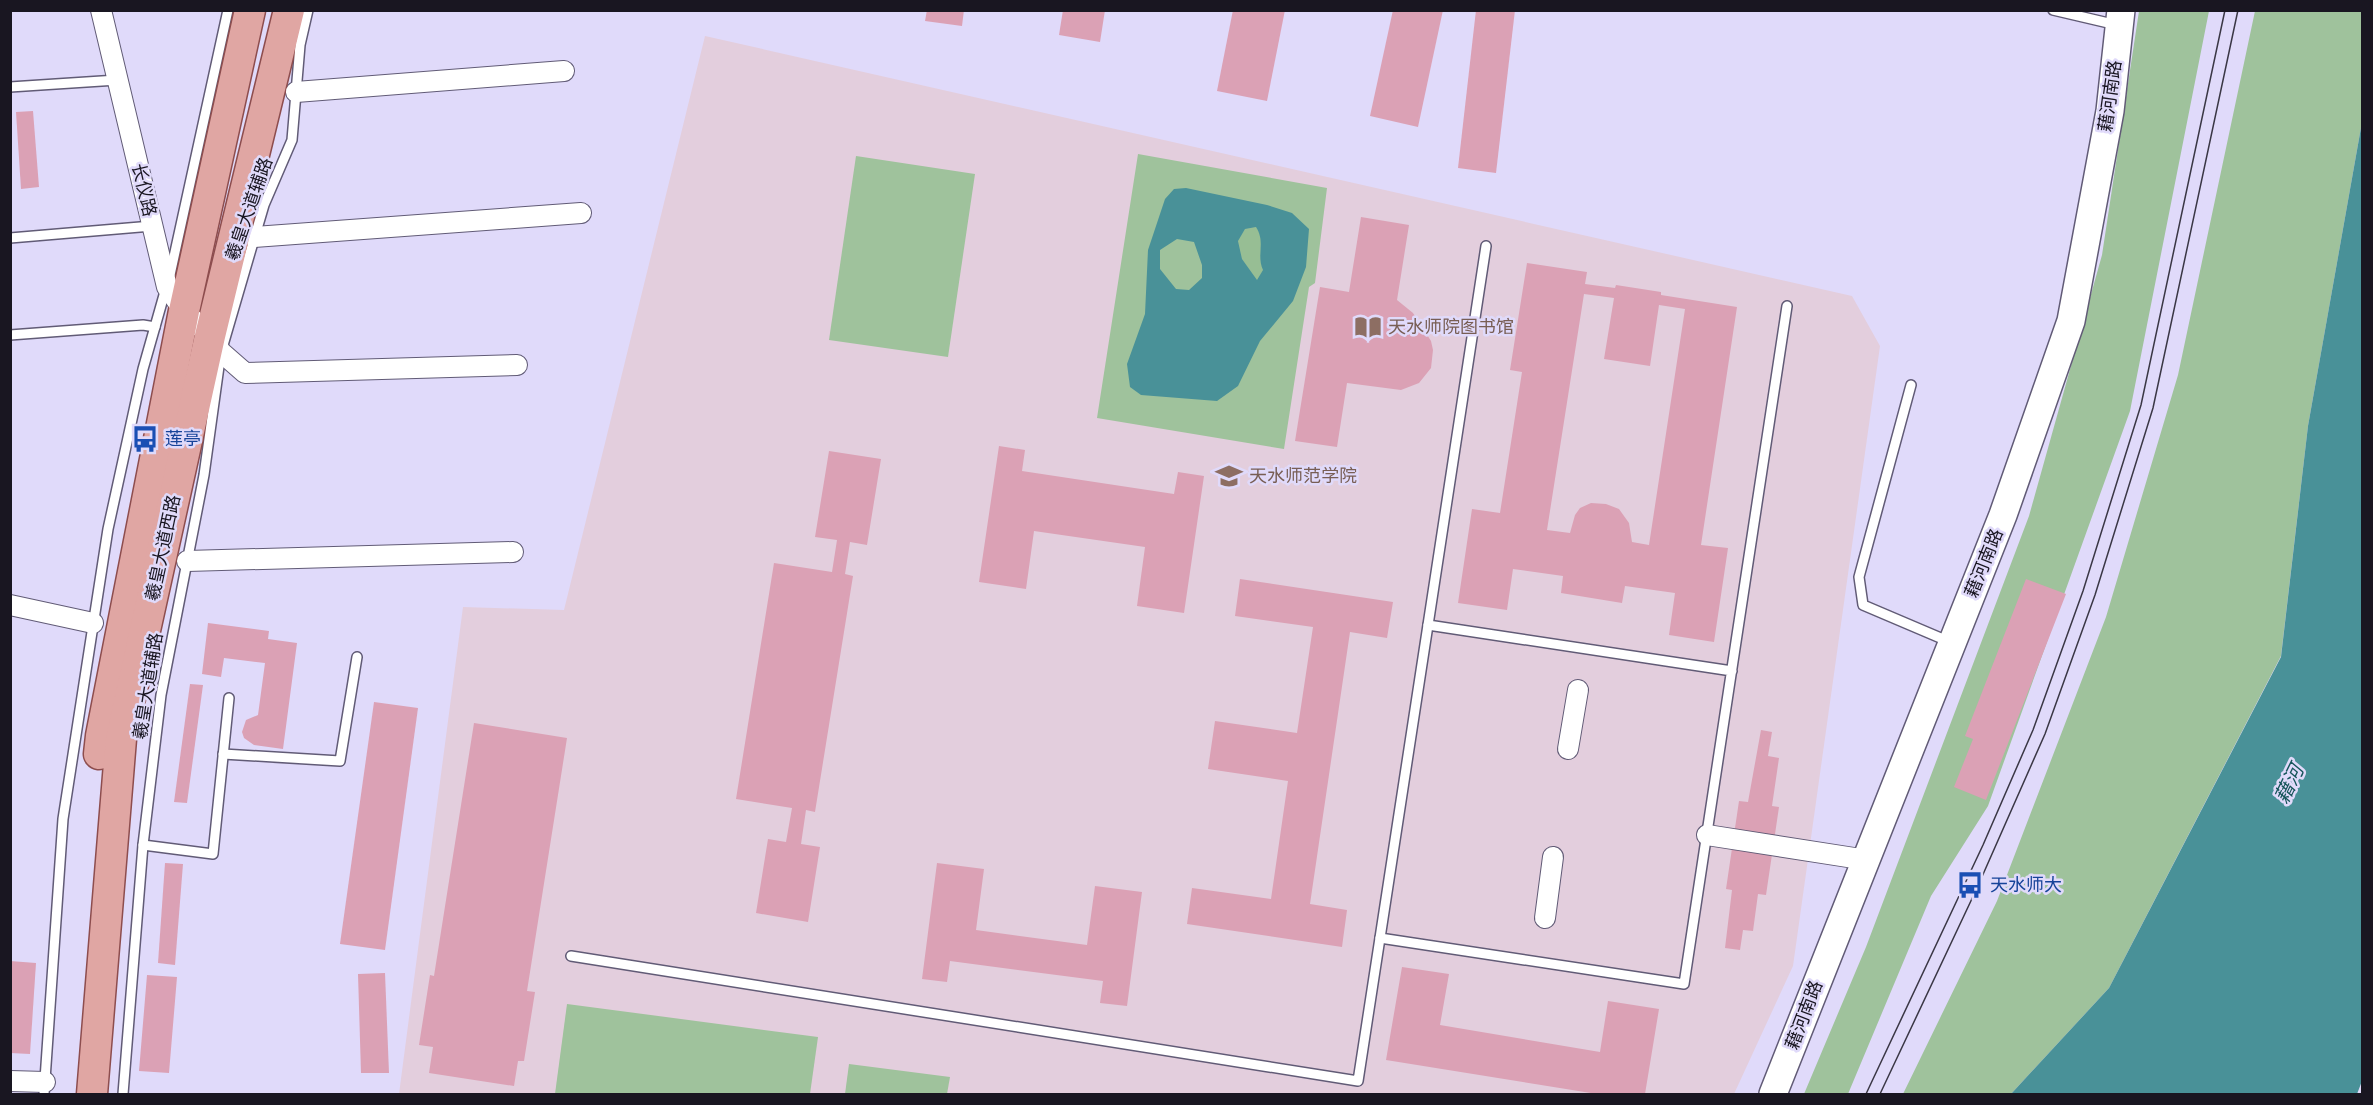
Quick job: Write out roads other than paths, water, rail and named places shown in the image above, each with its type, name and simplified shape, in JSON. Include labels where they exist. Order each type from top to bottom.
[{"type":"main road","name":"羲皇大道西路","points":[[72,1095],[101,736],[176,299],[250,10]]},
{"type":"main road","name":"羲皇大道西路","points":[[92,1095],[121,739],[215,344],[289,10]]},
{"type":"main road","name":"藉河南路","points":[[1773,1095],[2003,515],[2071,321],[2110,111],[2120,18]]},
{"type":"street","name":"长仪路","points":[[101,10],[152,226],[176,299]]},
{"type":"street","points":[[296,92],[564,71]]},
{"type":"street","points":[[254,237],[581,213]]},
{"type":"street","points":[[176,299],[215,344],[245,373],[517,364]]},
{"type":"street","points":[[187,561],[513,552]]},
{"type":"street","points":[[10,605],[93,623]]},
{"type":"street","points":[[1568,749],[1578,690]]},
{"type":"street","points":[[1707,835],[1867,860]]},
{"type":"street","points":[[1545,918],[1553,857]]},
{"type":"street","points":[[10,1081],[44,1088]]},
{"type":"lane","points":[[44,1088],[63,819],[108,530],[143,369],[155,327],[176,299],[228,10]]},
{"type":"lane","name":"羲皇大道辅路","points":[[123,1095],[142,845],[161,695],[204,475],[215,344],[264,205],[292,140],[300,45],[308,10]]},
{"type":"lane","points":[[2053,10],[2120,18]]},
{"type":"lane","points":[[10,87],[117,80]]},
{"type":"lane","points":[[10,238],[152,226]]},
{"type":"lane","points":[[571,956],[1358,1081],[1485,246]]},
{"type":"lane","points":[[1380,938],[1684,984],[1787,306]]},
{"type":"lane","points":[[10,335],[143,325],[155,327]]},
{"type":"lane","points":[[1911,385],[1859,577],[1863,605],[1952,643]]},
{"type":"lane","points":[[1428,625],[1732,671]]},
{"type":"lane","points":[[223,754],[340,761],[357,657]]},
{"type":"lane","points":[[142,845],[213,854],[229,698]]},
{"type":"water","name":"藉河","points":[[2362,122],[2362,1081],[2357,1094],[2011,1094],[2109,988],[2281,657],[2308,426]]},
{"type":"water","points":[[1186,188],[1267,205],[1292,213],[1309,229],[1306,267],[1293,301],[1260,341],[1238,386],[1217,401],[1141,395],[1130,387],[1127,364],[1145,314],[1148,250],[1165,199],[1174,189]],"holes":[[[1256,227],[1260,238],[1260,259],[1263,270],[1257,280],[1242,259],[1238,241],[1245,229]],[[1177,239],[1194,242],[1202,265],[1202,278],[1189,290],[1176,289],[1160,269],[1160,250]]]},
{"type":"tram line","points":[[1866,1094],[1983,845],[2033,730],[2083,591],[2141,405],[2225,10]]},
{"type":"tram line","points":[[1880,1094],[1977,888],[2045,734],[2095,595],[2153,408],[2238,10]]},
{"type":"place","name":"天水师院图书馆","points":[[1368,327]]},
{"type":"place","name":"莲亭","points":[[145,439]]},
{"type":"place","name":"天水师范学院","points":[[1229,476]]},
{"type":"place","name":"天水师大","points":[[1970,885]]}]
